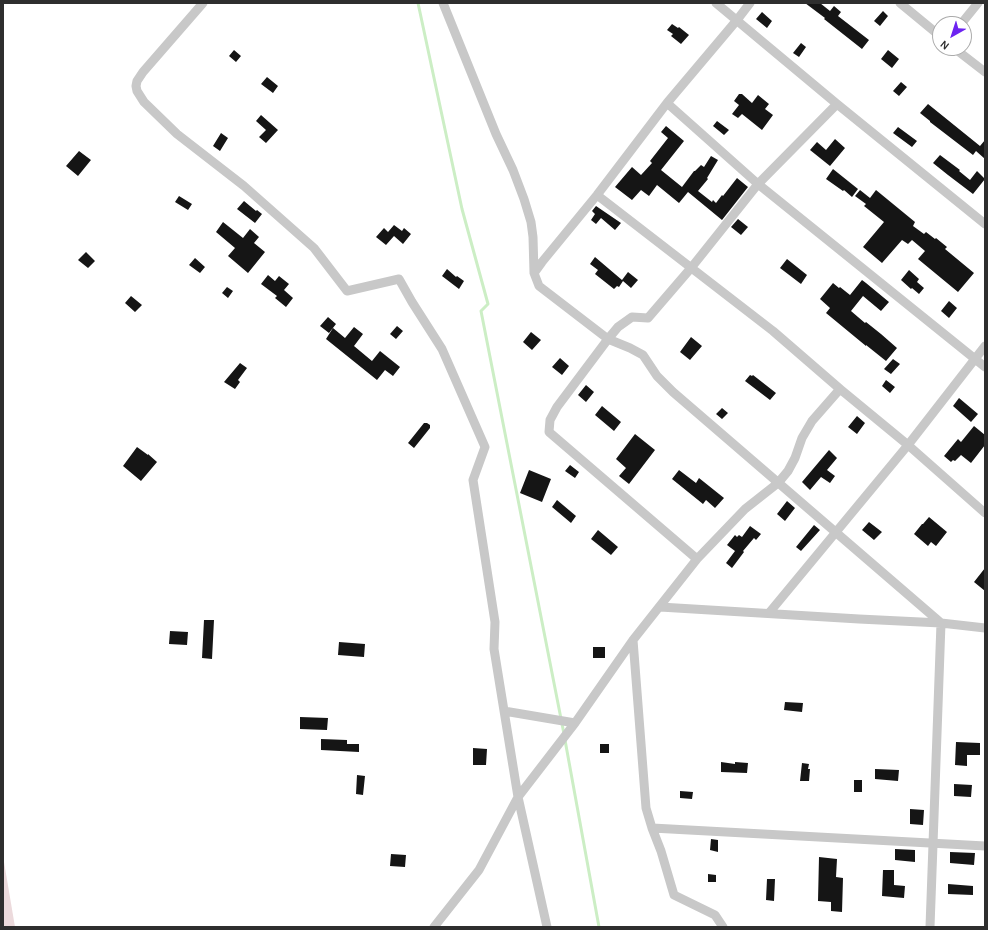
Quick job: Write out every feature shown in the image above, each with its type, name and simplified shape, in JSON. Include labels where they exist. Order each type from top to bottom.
[{"type":"street","points":[[202,3],[142,72],[136,86],[137,91],[144,102],[177,134],[244,186],[314,248],[347,291],[399,279],[442,349],[485,446],[473,480],[495,622],[494,649],[518,797],[547,927]]},
{"type":"street","points":[[443,3],[524,199],[531,222],[534,273],[539,286],[608,339],[643,355],[657,376],[673,392],[941,623]]},
{"type":"street","points":[[716,3],[837,104],[985,224]]},
{"type":"street","points":[[534,273],[597,195],[667,103],[750,3]]},
{"type":"street","points":[[900,3],[932,29]]},
{"type":"street","points":[[967,16],[978,3]]},
{"type":"street","points":[[964,56],[985,72]]},
{"type":"street","points":[[667,103],[758,184],[985,367]]},
{"type":"street","points":[[697,560],[548,432],[550,420],[558,407],[618,327],[632,317],[648,318],[691,268],[758,184],[837,104]]},
{"type":"street","points":[[597,195],[773,331],[985,512]]},
{"type":"street","points":[[769,613],[908,445],[985,346]]},
{"type":"street","points":[[434,927],[478,870],[518,797],[575,724],[633,640],[697,560],[745,509],[778,483],[788,471],[795,458],[802,438],[812,421],[840,389]]},
{"type":"street","points":[[660,607],[941,623],[985,628]]},
{"type":"street","points":[[930,927],[941,623]]},
{"type":"street","points":[[633,640],[646,808],[652,828],[661,851],[674,895],[716,915],[723,927]]},
{"type":"street","points":[[504,711],[575,724]]},
{"type":"street","points":[[652,828],[985,846]]},
{"type":"shaded area","points":[[3,856],[15,927],[3,927]]},
{"type":"building","points":[[805,3],[820,3],[830,11],[834,6],[841,12],[838,16],[869,40],[862,49]]},
{"type":"building","points":[[883,11],[888,16],[880,26],[874,21]]},
{"type":"building","points":[[762,12],[772,21],[767,28],[756,19]]},
{"type":"building","points":[[672,24],[678,28],[679,27],[689,35],[681,44],[671,36],[673,34],[667,30]]},
{"type":"building","points":[[801,43],[806,47],[799,57],[793,53]]},
{"type":"building","points":[[234,50],[241,56],[236,62],[229,56]]},
{"type":"building","points":[[888,50],[899,59],[892,68],[881,59]]},
{"type":"building","points":[[267,77],[278,86],[273,93],[261,84]]},
{"type":"building","points":[[901,82],[907,87],[899,96],[893,91]]},
{"type":"building","points":[[739,94],[742,94],[752,103],[758,95],[769,104],[765,109],[773,115],[762,130],[742,114],[738,118],[732,114],[739,105],[734,101]]},
{"type":"building","points":[[928,104],[980,146],[985,140],[985,159],[976,151],[973,155],[920,113]]},
{"type":"building","points":[[261,115],[278,130],[266,143],[259,137],[266,130],[256,121]]},
{"type":"building","points":[[717,121],[729,130],[724,135],[713,126]]},
{"type":"building","points":[[666,126],[684,141],[661,170],[682,187],[694,171],[701,165],[704,167],[711,156],[718,160],[707,178],[708,179],[698,191],[712,202],[713,200],[716,203],[737,178],[748,187],[722,220],[688,192],[679,203],[657,185],[649,196],[641,190],[632,200],[615,187],[632,167],[641,175],[652,163],[650,161],[668,138],[661,132]]},
{"type":"building","points":[[898,127],[917,141],[912,147],[893,133]]},
{"type":"building","points":[[221,133],[228,138],[220,151],[213,146]]},
{"type":"building","points":[[835,139],[845,148],[830,166],[810,150],[817,142],[826,150]]},
{"type":"building","points":[[79,151],[91,160],[78,176],[66,166]]},
{"type":"building","points":[[940,155],[960,170],[959,171],[970,180],[977,171],[985,179],[973,194],[933,163]]},
{"type":"building","points":[[833,169],[858,189],[852,197],[844,190],[843,191],[826,179]]},
{"type":"building","points":[[860,190],[870,198],[876,190],[915,222],[913,226],[924,234],[926,232],[935,239],[936,238],[947,247],[945,249],[974,273],[958,292],[918,259],[925,251],[912,240],[908,244],[902,240],[882,263],[863,247],[884,222],[864,206],[866,204],[855,196]]},
{"type":"building","points":[[179,196],[192,204],[188,210],[175,202]]},
{"type":"building","points":[[244,201],[262,214],[255,223],[237,209]]},
{"type":"building","points":[[596,206],[621,223],[615,230],[601,218],[596,224],[591,220],[595,214],[592,211]]},
{"type":"building","points":[[738,219],[748,227],[741,235],[731,227]]},
{"type":"building","points":[[223,222],[243,238],[250,229],[259,237],[254,243],[265,252],[248,273],[228,256],[235,248],[216,232]]},
{"type":"building","points":[[394,225],[402,231],[404,228],[411,234],[403,244],[394,236],[386,245],[376,237],[384,228],[388,232]]},
{"type":"building","points":[[86,252],[95,261],[88,268],[78,260]]},
{"type":"building","points":[[595,257],[622,280],[628,272],[638,280],[631,288],[623,281],[619,287],[617,286],[614,289],[595,274],[598,270],[590,264]]},
{"type":"building","points":[[195,258],[205,267],[200,273],[189,265]]},
{"type":"building","points":[[787,259],[807,275],[801,284],[780,268]]},
{"type":"building","points":[[447,269],[456,277],[457,276],[464,281],[459,289],[442,276]]},
{"type":"building","points":[[909,270],[919,279],[917,282],[924,288],[919,294],[901,280]]},
{"type":"building","points":[[268,275],[275,281],[279,276],[289,284],[284,290],[293,298],[286,307],[275,298],[277,296],[261,284]]},
{"type":"building","points":[[862,280],[889,302],[881,311],[863,296],[851,311],[897,348],[886,361],[826,313],[830,308],[820,299],[833,283],[850,295]]},
{"type":"building","points":[[227,287],[233,291],[228,298],[222,293]]},
{"type":"building","points":[[131,296],[142,305],[135,312],[125,303]]},
{"type":"building","points":[[949,301],[957,308],[949,318],[941,311]]},
{"type":"building","points":[[328,317],[336,324],[329,333],[320,326]]},
{"type":"building","points":[[397,326],[403,331],[396,339],[390,334]]},
{"type":"building","points":[[354,327],[363,334],[354,346],[372,361],[380,351],[400,367],[393,376],[385,370],[377,380],[326,339],[333,328],[345,338]]},
{"type":"building","points":[[531,332],[541,340],[532,350],[523,342]]},
{"type":"building","points":[[691,337],[702,346],[690,360],[680,352]]},
{"type":"building","points":[[560,358],[569,366],[562,375],[552,367]]},
{"type":"building","points":[[893,359],[900,364],[891,374],[884,369]]},
{"type":"building","points":[[240,363],[247,368],[238,380],[240,382],[235,389],[224,382]]},
{"type":"building","points":[[750,375],[753,375],[776,393],[770,400],[745,381]]},
{"type":"building","points":[[886,380],[895,387],[890,393],[882,386]]},
{"type":"building","points":[[586,385],[594,392],[586,402],[578,395]]},
{"type":"building","points":[[959,398],[978,414],[971,422],[953,406]]},
{"type":"building","points":[[602,406],[621,422],[614,431],[595,415]]},
{"type":"building","points":[[722,408],[728,413],[722,419],[716,414]]},
{"type":"building","points":[[857,416],[865,423],[857,434],[848,427]]},
{"type":"building","points":[[424,423],[430,425],[430,428],[414,448],[408,443]]},
{"type":"building","points":[[974,426],[985,435],[985,445],[971,463],[961,455],[955,461],[953,460],[951,462],[944,456],[958,439],[961,442]]},
{"type":"building","points":[[635,434],[655,450],[629,484],[619,476],[626,468],[616,459]]},
{"type":"building","points":[[137,447],[157,462],[141,481],[123,466]]},
{"type":"building","points":[[829,450],[837,458],[827,470],[835,476],[830,483],[821,477],[810,490],[802,482]]},
{"type":"building","points":[[570,465],[579,472],[575,478],[565,471]]},
{"type":"building","points":[[529,470],[551,479],[542,502],[520,493]]},
{"type":"building","points":[[679,470],[696,483],[699,478],[724,498],[715,508],[706,500],[703,504],[672,479]]},
{"type":"building","points":[[557,500],[576,516],[571,523],[552,507]]},
{"type":"building","points":[[787,501],[795,508],[785,521],[777,514]]},
{"type":"building","points":[[929,517],[947,532],[936,546],[931,542],[928,546],[914,534]]},
{"type":"building","points":[[869,522],[882,532],[874,540],[862,530]]},
{"type":"building","points":[[814,525],[820,530],[801,551],[796,547]]},
{"type":"building","points":[[750,526],[761,534],[756,540],[754,538],[732,568],[726,563],[735,551],[727,545],[735,535],[737,537],[739,535],[742,537]]},
{"type":"building","points":[[598,530],[618,547],[611,555],[591,539]]},
{"type":"building","points":[[985,568],[985,591],[974,582]]},
{"type":"building","points":[[204,620],[214,620],[212,659],[202,658]]},
{"type":"building","points":[[170,631],[188,632],[187,645],[169,644]]},
{"type":"building","points":[[339,642],[365,644],[364,657],[338,655]]},
{"type":"building","points":[[593,647],[605,647],[605,658],[593,658]]},
{"type":"building","points":[[785,702],[803,703],[802,712],[784,710]]},
{"type":"building","points":[[300,717],[328,718],[327,730],[300,729]]},
{"type":"building","points":[[321,739],[347,740],[347,744],[359,744],[359,752],[321,750]]},
{"type":"building","points":[[956,742],[980,743],[980,755],[967,755],[967,766],[955,765]]},
{"type":"building","points":[[600,744],[609,744],[609,753],[600,753]]},
{"type":"building","points":[[473,748],[487,749],[486,765],[473,765]]},
{"type":"building","points":[[721,762],[735,764],[735,762],[748,763],[747,773],[721,772]]},
{"type":"building","points":[[802,763],[809,764],[809,781],[800,781]]},
{"type":"building","points":[[875,769],[899,770],[898,781],[875,779]]},
{"type":"building","points":[[357,775],[365,776],[363,795],[356,794]]},
{"type":"building","points":[[854,780],[862,780],[862,792],[854,792]]},
{"type":"building","points":[[954,784],[972,785],[971,797],[954,796]]},
{"type":"building","points":[[680,791],[693,792],[692,799],[680,798]]},
{"type":"building","points":[[910,809],[924,810],[923,825],[910,824]]},
{"type":"building","points":[[711,839],[718,840],[718,852],[710,850]]},
{"type":"building","points":[[895,849],[915,850],[915,862],[895,860]]},
{"type":"building","points":[[950,852],[975,853],[974,865],[950,863]]},
{"type":"building","points":[[391,854],[406,855],[405,867],[390,866]]},
{"type":"building","points":[[819,857],[837,859],[836,877],[843,878],[842,912],[831,911],[831,902],[818,901]]},
{"type":"building","points":[[883,870],[894,870],[894,885],[905,886],[904,898],[882,896]]},
{"type":"building","points":[[708,874],[716,875],[716,882],[708,882]]},
{"type":"building","points":[[767,879],[775,879],[774,901],[766,900]]},
{"type":"building","points":[[948,884],[973,886],[973,895],[948,894]]},
{"type":"waterway","points":[[418,3],[462,209],[488,304],[481,311],[564,734]]},
{"type":"waterway","points":[[565,740],[599,927]]}]
